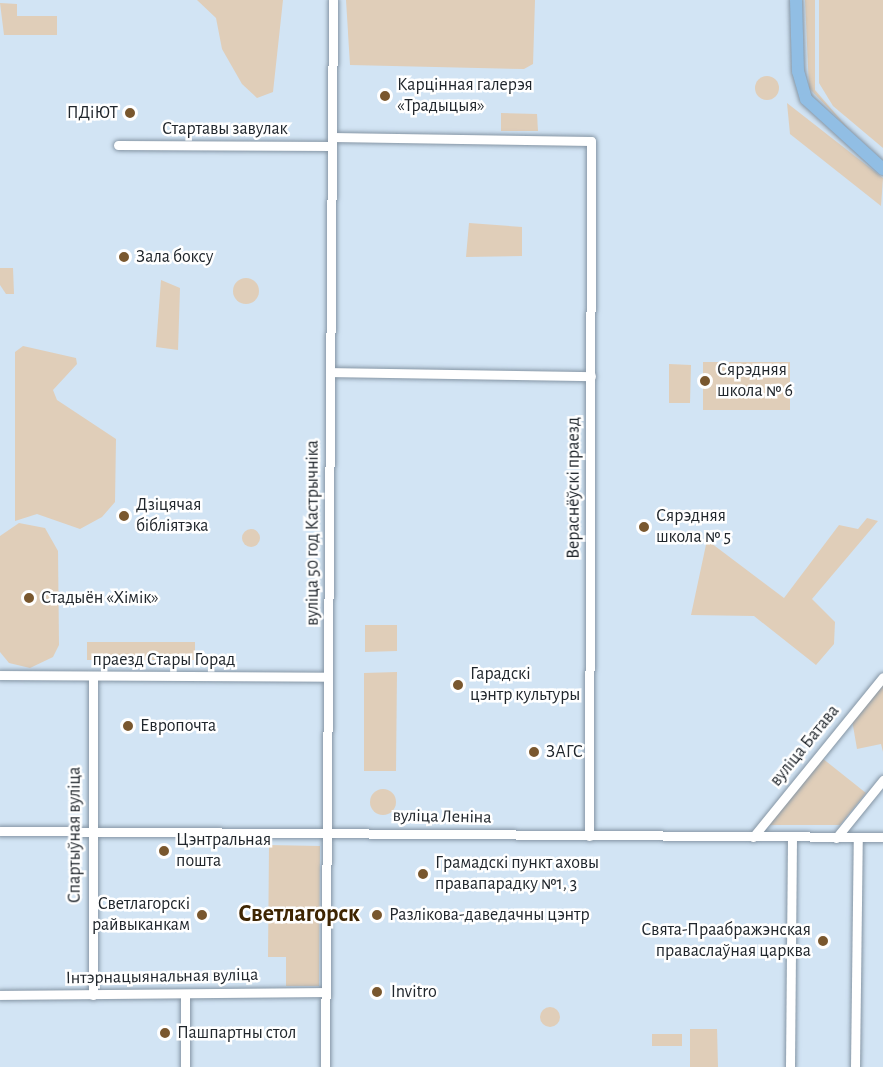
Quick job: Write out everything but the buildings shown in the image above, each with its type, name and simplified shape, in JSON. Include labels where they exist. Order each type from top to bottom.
[{"type":"main road","points":[[796,0],[798,71],[806,99],[883,169]]},
{"type":"street","name":"вуліца 50 год Кастрычніка","points":[[325,1067],[333,0]]},
{"type":"street","name":"Стартавы завулак","points":[[118,145],[591,141]]},
{"type":"street","name":"Вераснёўскі праезд","points":[[589,836],[591,141]]},
{"type":"street","points":[[330,372],[591,376]]},
{"type":"street","name":"праезд Стары Горад","points":[[0,675],[328,677]]},
{"type":"street","name":"Спартыўная вуліца","points":[[93,676],[91,832],[93,995]]},
{"type":"street","name":"вуліца Батава","points":[[753,837],[883,677]]},
{"type":"street","points":[[836,838],[883,780]]},
{"type":"street","name":"вуліца Леніна","points":[[0,831],[883,837]]},
{"type":"street","points":[[789,1067],[792,837]]},
{"type":"street","points":[[855,1067],[858,837]]},
{"type":"street","name":"Інтэрнацыянальная вуліца","points":[[0,995],[325,992]]},
{"type":"street","points":[[185,994],[185,1067]]},
{"type":"shaded area","points":[[197,0],[283,0],[273,92],[257,98],[242,84],[222,49],[216,18]]},
{"type":"shaded area","points":[[346,0],[535,0],[533,64],[524,69],[350,65]]},
{"type":"shaded area","points":[[805,0],[815,0],[815,90],[853,134],[809,88]]},
{"type":"shaded area","points":[[819,0],[883,0],[883,148],[833,106],[819,83]]},
{"type":"shaded area","points":[[0,3],[17,4],[17,16],[57,16],[57,35],[4,35]]},
{"type":"shaded area","points":[[767,76],[772,77],[778,83],[778,93],[772,99],[767,100],[762,99],[756,93],[755,88],[756,83],[762,77]]},
{"type":"shaded area","points":[[787,103],[883,178],[881,206],[790,134]]},
{"type":"shaded area","points":[[501,113],[537,114],[538,131],[501,131]]},
{"type":"shaded area","points":[[469,223],[522,227],[522,256],[466,257]]},
{"type":"shaded area","points":[[0,268],[13,268],[14,294],[6,294],[0,285]]},
{"type":"shaded area","points":[[246,278],[255,282],[259,291],[255,300],[246,304],[237,300],[233,291],[237,282]]},
{"type":"shaded area","points":[[161,280],[180,288],[178,350],[156,347]]},
{"type":"shaded area","points":[[23,346],[76,358],[77,364],[53,390],[57,400],[116,439],[115,502],[102,517],[80,529],[37,514],[15,521],[15,352]]},
{"type":"shaded area","points":[[703,362],[790,362],[790,410],[703,410]]},
{"type":"shaded area","points":[[669,364],[691,365],[690,403],[669,403]]},
{"type":"shaded area","points":[[867,518],[878,521],[812,599],[835,622],[834,644],[816,665],[754,616],[691,615],[707,540],[784,598],[839,525],[858,529]]},
{"type":"shaded area","name":"Стадыён «Хімік»","points":[[19,523],[45,528],[58,551],[59,645],[53,657],[30,668],[9,663],[0,652],[0,536]]},
{"type":"shaded area","points":[[251,529],[259,534],[260,538],[255,546],[251,547],[243,542],[242,538],[247,530]]},
{"type":"shaded area","points":[[365,625],[397,625],[397,651],[365,652]]},
{"type":"shaded area","points":[[87,642],[195,642],[195,660],[87,660]]},
{"type":"shaded area","points":[[397,672],[396,771],[364,771],[364,673]]},
{"type":"shaded area","points":[[883,682],[883,752],[881,744],[857,749],[852,720]]},
{"type":"shaded area","points":[[822,758],[866,793],[840,825],[769,825]]},
{"type":"shaded area","points":[[383,789],[392,793],[396,802],[392,811],[383,815],[374,811],[370,802],[374,793]]},
{"type":"shaded area","points":[[269,845],[320,846],[319,986],[286,986],[286,957],[268,957]]},
{"type":"shaded area","points":[[550,1007],[557,1010],[560,1017],[557,1024],[550,1027],[543,1024],[540,1017],[543,1010]]},
{"type":"shaded area","points":[[690,1029],[717,1029],[718,1067],[690,1067]]},
{"type":"shaded area","points":[[652,1034],[682,1034],[682,1046],[652,1046]]},
{"type":"place","name":"Карцінная галерэя «Традыцыя»","points":[[385,96]]},
{"type":"place","name":"ПДіЮТ","points":[[130,113]]},
{"type":"place","name":"Зала боксу","points":[[124,257]]},
{"type":"place","name":"Сярэдняя школа № 6","points":[[705,381]]},
{"type":"place","name":"Дзіцячая бібліятэка","points":[[124,516]]},
{"type":"place","name":"Сярэдняя школа № 5","points":[[644,527]]},
{"type":"place","name":"Стадыён «Хімік»","points":[[29,598]]},
{"type":"place","name":"Гарадскі цэнтр культуры","points":[[458,685]]},
{"type":"place","name":"Европочта","points":[[128,726]]},
{"type":"place","name":"ЗАГС","points":[[534,752]]},
{"type":"place","name":"Цэнтральная пошта","points":[[164,851]]},
{"type":"place","name":"Грамадскі пункт аховы правапарадку №1, 3","points":[[423,874]]},
{"type":"place","name":"Светлагорскі райвыканкам","points":[[202,915]]},
{"type":"place","name":"Разлікова-даведачны цэнтр","points":[[377,915]]},
{"type":"place","name":"Свята-Праабражэнская праваслаўная царква","points":[[823,941]]},
{"type":"place","name":"Invitro","points":[[377,992]]},
{"type":"place","name":"Пашпартны стол","points":[[165,1033]]},
{"type":"district","name":"Светлагорск","points":[[299,915]]}]
